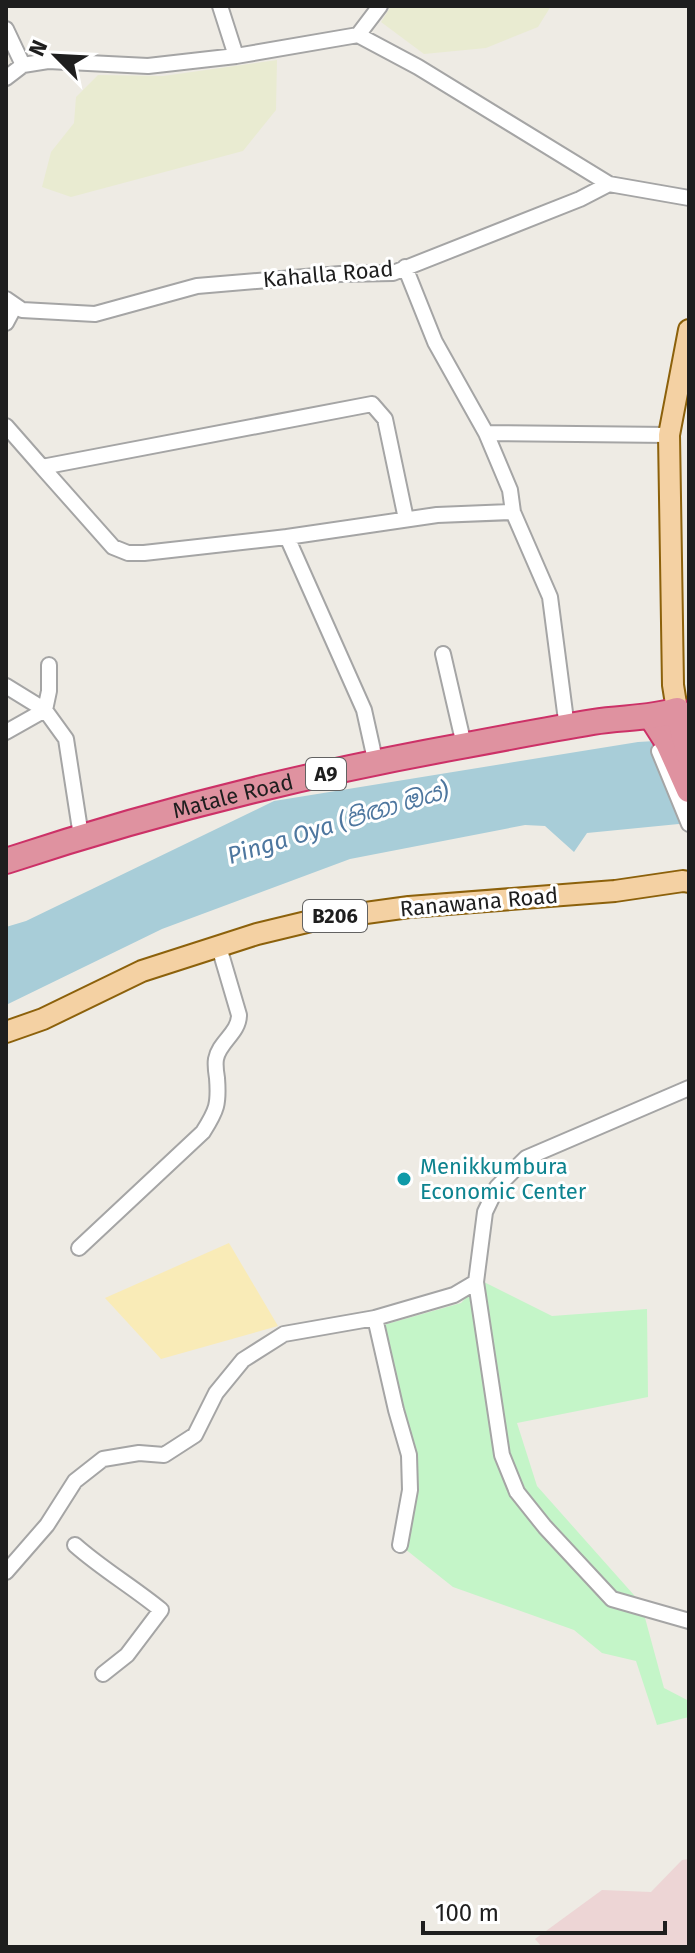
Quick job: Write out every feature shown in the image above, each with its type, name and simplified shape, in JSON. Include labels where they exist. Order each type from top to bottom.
[{"type":"highway","name":"Matale Road","points":[[6,861],[81,836],[235,793],[464,745],[624,718],[653,726],[677,710]]},
{"type":"highway","points":[[677,710],[689,755]]},
{"type":"highway","points":[[653,726],[689,790]]},
{"type":"main road","points":[[677,710],[673,685],[669,435],[689,330]]},
{"type":"main road","points":[[653,726],[673,685]]},
{"type":"main road","name":"Ranawana Road","points":[[6,1032],[43,1019],[142,971],[290,925],[349,914],[615,891],[687,879]]},
{"type":"street","points":[[220,6],[236,56]]},
{"type":"street","points":[[358,35],[380,6]]},
{"type":"street","points":[[6,29],[23,65]]},
{"type":"street","points":[[6,78],[23,65],[48,61],[148,66],[236,56],[358,35],[418,67],[609,184],[689,198]]},
{"type":"street","name":"Kahalla Road","points":[[11,302],[22,310],[95,314],[197,286],[340,274],[393,273],[580,199],[609,184]]},
{"type":"street","points":[[405,267],[435,342],[486,433],[510,490],[513,512],[550,597],[567,728]]},
{"type":"street","points":[[6,323],[11,302]]},
{"type":"street","points":[[42,467],[372,404],[385,419],[406,519]]},
{"type":"street","points":[[6,426],[113,547],[128,553],[287,537],[406,519],[513,512]]},
{"type":"street","points":[[486,433],[669,435]]},
{"type":"street","points":[[287,537],[364,710],[376,764]]},
{"type":"street","points":[[443,654],[464,745]]},
{"type":"street","points":[[6,732],[45,710],[49,665]]},
{"type":"street","points":[[6,686],[45,710],[66,739],[81,836]]},
{"type":"street","points":[[653,726],[689,824]]},
{"type":"street","points":[[79,1248],[203,1132],[216,1113],[219,1102],[215,1061],[219,1048],[239,1023],[219,947]]},
{"type":"street","points":[[689,1088],[526,1158],[497,1187],[485,1212],[476,1282],[502,1455],[517,1492],[561,1546],[612,1599],[689,1621]]},
{"type":"street","points":[[6,1572],[47,1525],[75,1481],[103,1459],[139,1453],[164,1455],[195,1435],[216,1393],[243,1360],[284,1334],[375,1318],[454,1295],[476,1282]]},
{"type":"street","points":[[375,1318],[409,1455],[410,1490],[400,1545]]},
{"type":"street","points":[[75,1545],[102,1569],[130,1585],[161,1610],[127,1655],[103,1674]]},
{"type":"shaded area","points":[[689,1859],[689,1947],[542,1947],[535,1939],[602,1890],[651,1892],[682,1860]]},
{"type":"green space","points":[[391,6],[551,6],[538,27],[486,48],[424,54],[381,22]]},
{"type":"green space","points":[[277,60],[276,110],[243,151],[71,197],[42,187],[51,152],[74,123],[76,97],[98,75],[163,76]]},
{"type":"green space","points":[[482,1281],[552,1316],[647,1309],[648,1397],[517,1423],[537,1486],[641,1603],[664,1688],[689,1701],[689,1717],[657,1725],[636,1661],[602,1653],[574,1630],[453,1587],[400,1545],[409,1490],[380,1326],[461,1303]]},
{"type":"sand","points":[[229,1243],[278,1326],[161,1359],[105,1298]]},
{"type":"water","name":"Pinga Oya (පිඟා ඔය)","points":[[689,739],[689,823],[587,833],[574,852],[545,826],[525,825],[350,859],[162,929],[6,1005],[6,927],[26,921],[274,801],[638,742]]},
{"type":"place","name":"Menikkumbura Economic Center","points":[[404,1179]]}]
